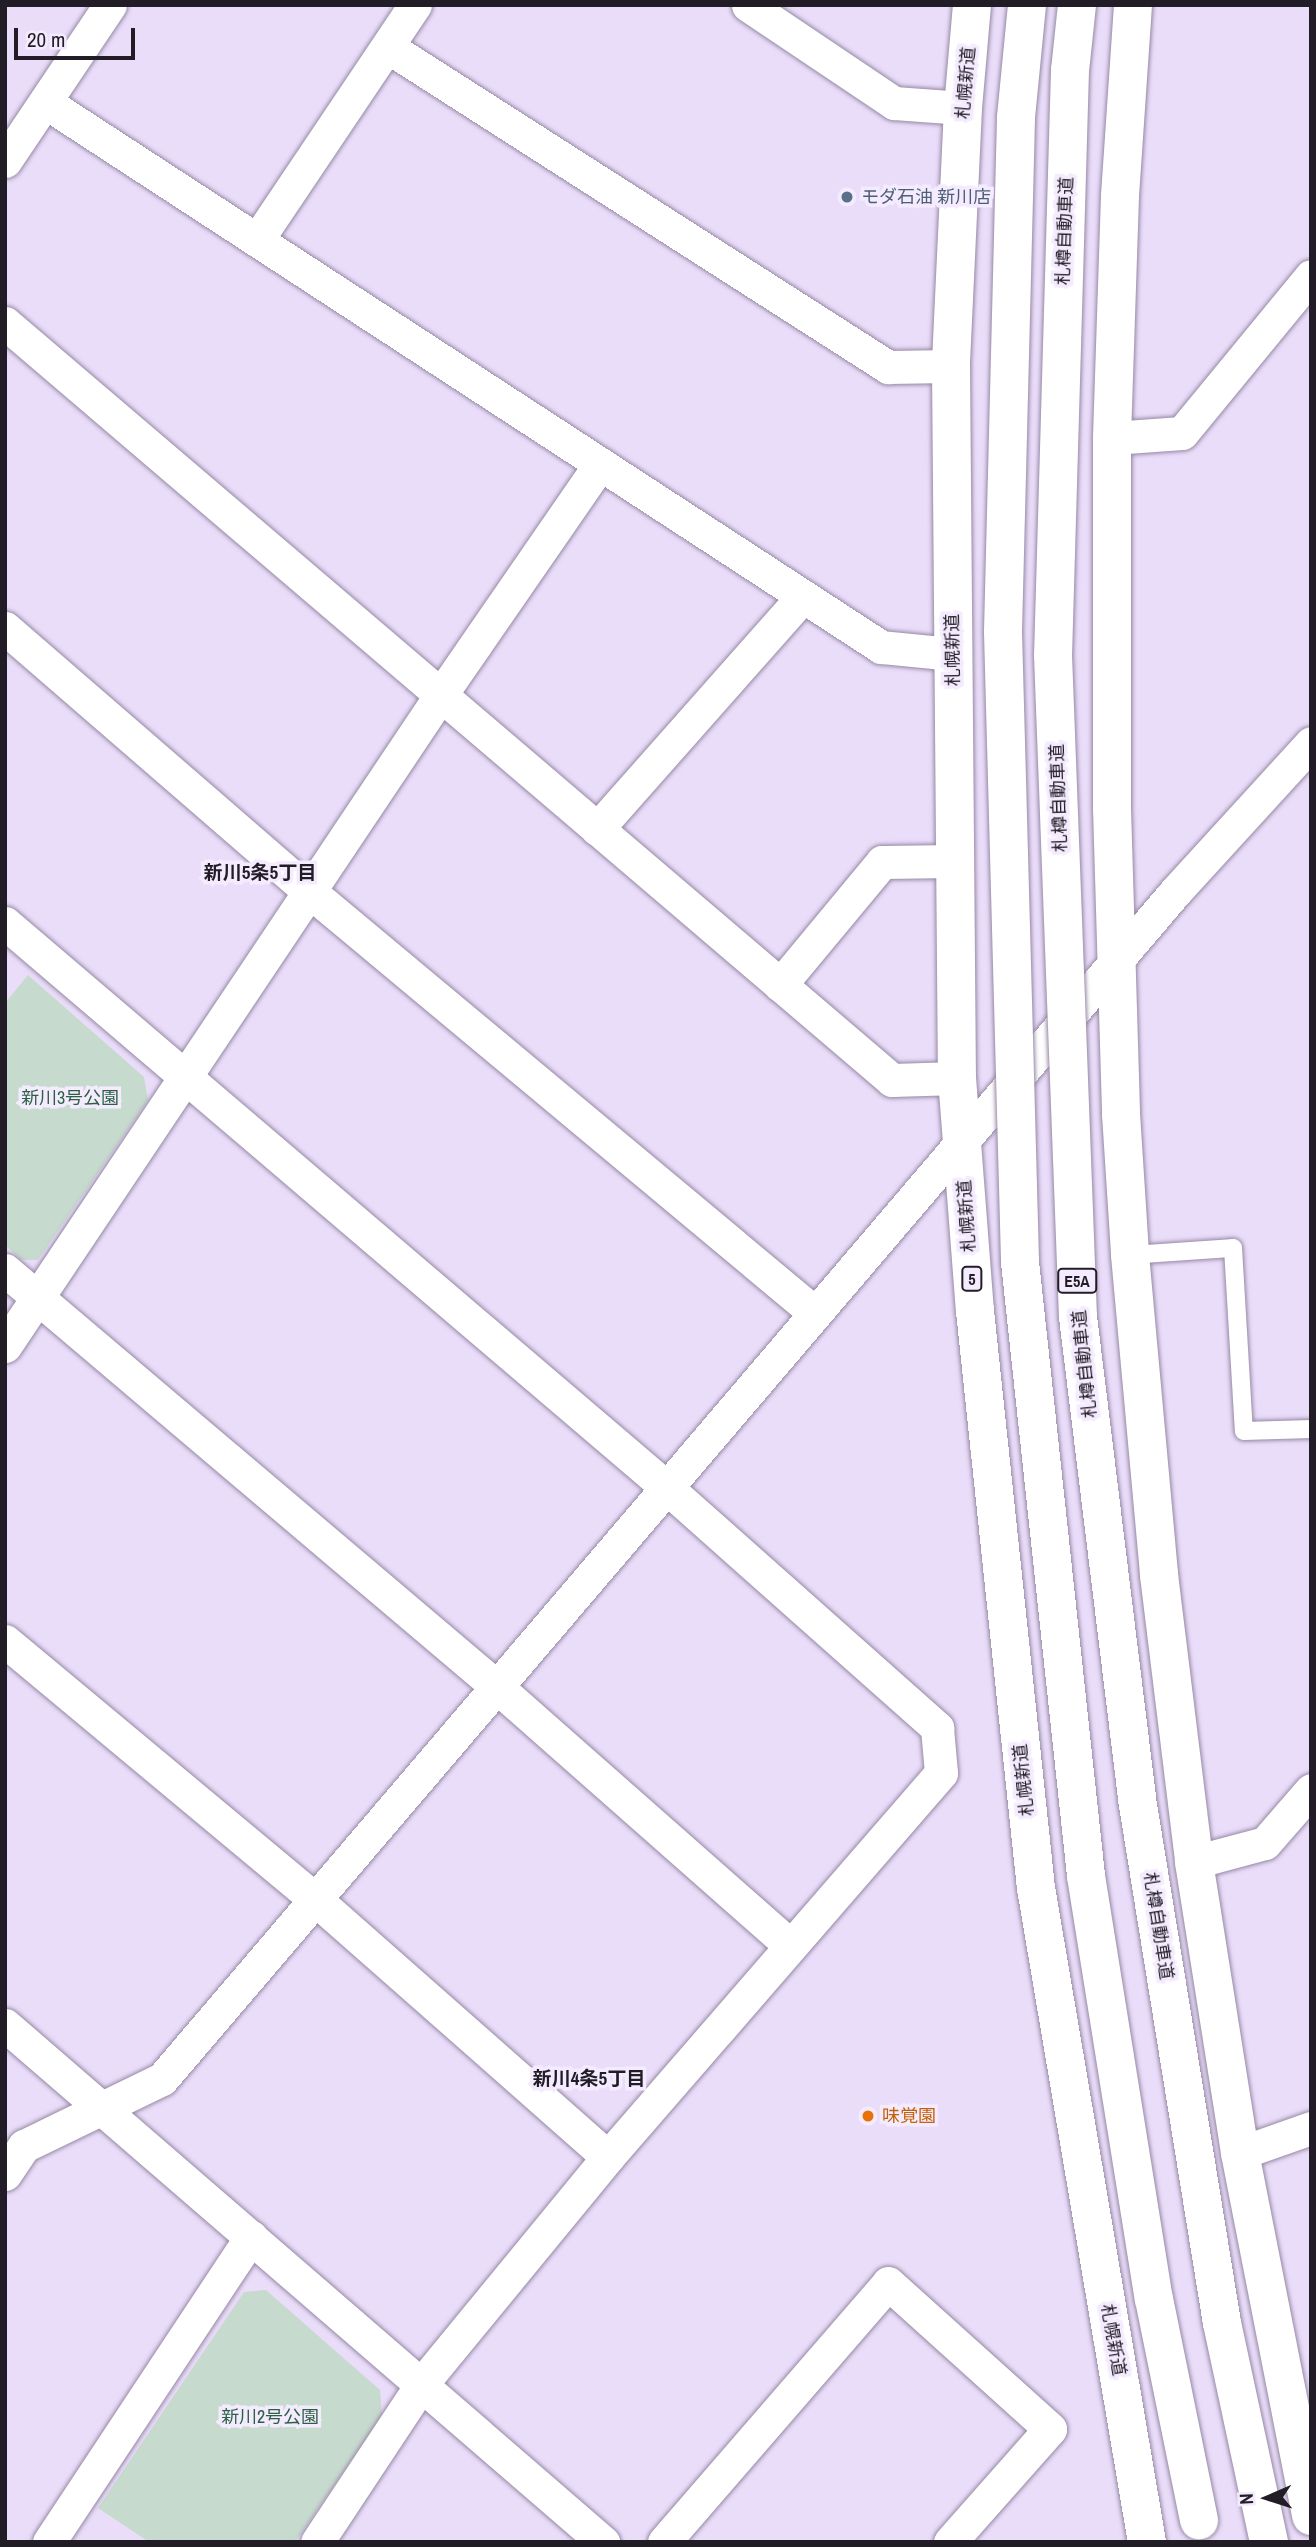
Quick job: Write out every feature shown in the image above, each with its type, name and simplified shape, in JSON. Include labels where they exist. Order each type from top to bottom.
[{"type":"highway","name":"札幌新道","points":[[972,5],[963,108],[951,366],[957,1078],[975,1311],[1036,1888],[1147,2542]]},
{"type":"highway","points":[[1027,5],[1016,118],[1003,632],[1020,1262],[1086,1876],[1154,2300],[1199,2520]]},
{"type":"highway","name":"札樽自動車道","points":[[1077,5],[1070,70],[1053,655],[1078,1317],[1137,1799],[1223,2323],[1269,2542]]},
{"type":"highway","points":[[1133,5],[1120,196],[1112,438],[1112,808],[1116,961],[1130,1255],[1159,1575],[1194,1862],[1240,2153],[1300,2409],[1311,2516]]},
{"type":"street","points":[[5,160],[110,5]]},
{"type":"street","points":[[257,240],[415,5]]},
{"type":"street","points":[[748,5],[894,103],[963,108]]},
{"type":"street","points":[[388,47],[888,367],[951,366]]},
{"type":"street","points":[[45,102],[881,647],[953,654]]},
{"type":"street","points":[[1112,438],[1182,433],[1311,276]]},
{"type":"street","points":[[5,323],[892,1080],[957,1078]]},
{"type":"street","points":[[5,1346],[440,696],[600,464]]},
{"type":"street","points":[[597,829],[803,596]]},
{"type":"street","points":[[5,628],[309,891],[815,1313]]},
{"type":"street","points":[[5,2174],[24,2147],[162,2079],[1116,961],[1309,749]]},
{"type":"street","points":[[780,985],[882,862],[955,861]]},
{"type":"street","points":[[5,923],[666,1487],[937,1728],[941,1773],[608,2157],[421,2385],[317,2542]]},
{"type":"street","points":[[5,1270],[496,1687],[790,1945]]},
{"type":"street","points":[[5,1641],[315,1899],[608,2157]]},
{"type":"street","points":[[1194,1862],[1265,1843],[1311,1790]]},
{"type":"street","points":[[5,2025],[603,2542]]},
{"type":"street","points":[[1240,2153],[1311,2128]]},
{"type":"street","points":[[49,2542],[251,2238]]},
{"type":"street","points":[[664,2542],[888,2283],[1050,2429],[950,2542]]},
{"type":"lane","points":[[1130,1255],[1233,1248],[1244,1431],[1311,1429]]},
{"type":"green space","name":"新川3号公園","points":[[28,975],[144,1077],[148,1100],[38,1260],[22,1260],[5,1245],[5,1003]]},
{"type":"green space","name":"新川2号公園","points":[[266,2290],[380,2390],[382,2416],[295,2542],[149,2542],[98,2508],[244,2292]]},
{"type":"place","name":"モダ石油 新川店","points":[[847,197]]},
{"type":"place","name":"味覚園","points":[[868,2116]]},
{"type":"district","name":"新川5条5丁目","points":[[260,873]]},
{"type":"district","name":"新川4条5丁目","points":[[589,2079]]}]
